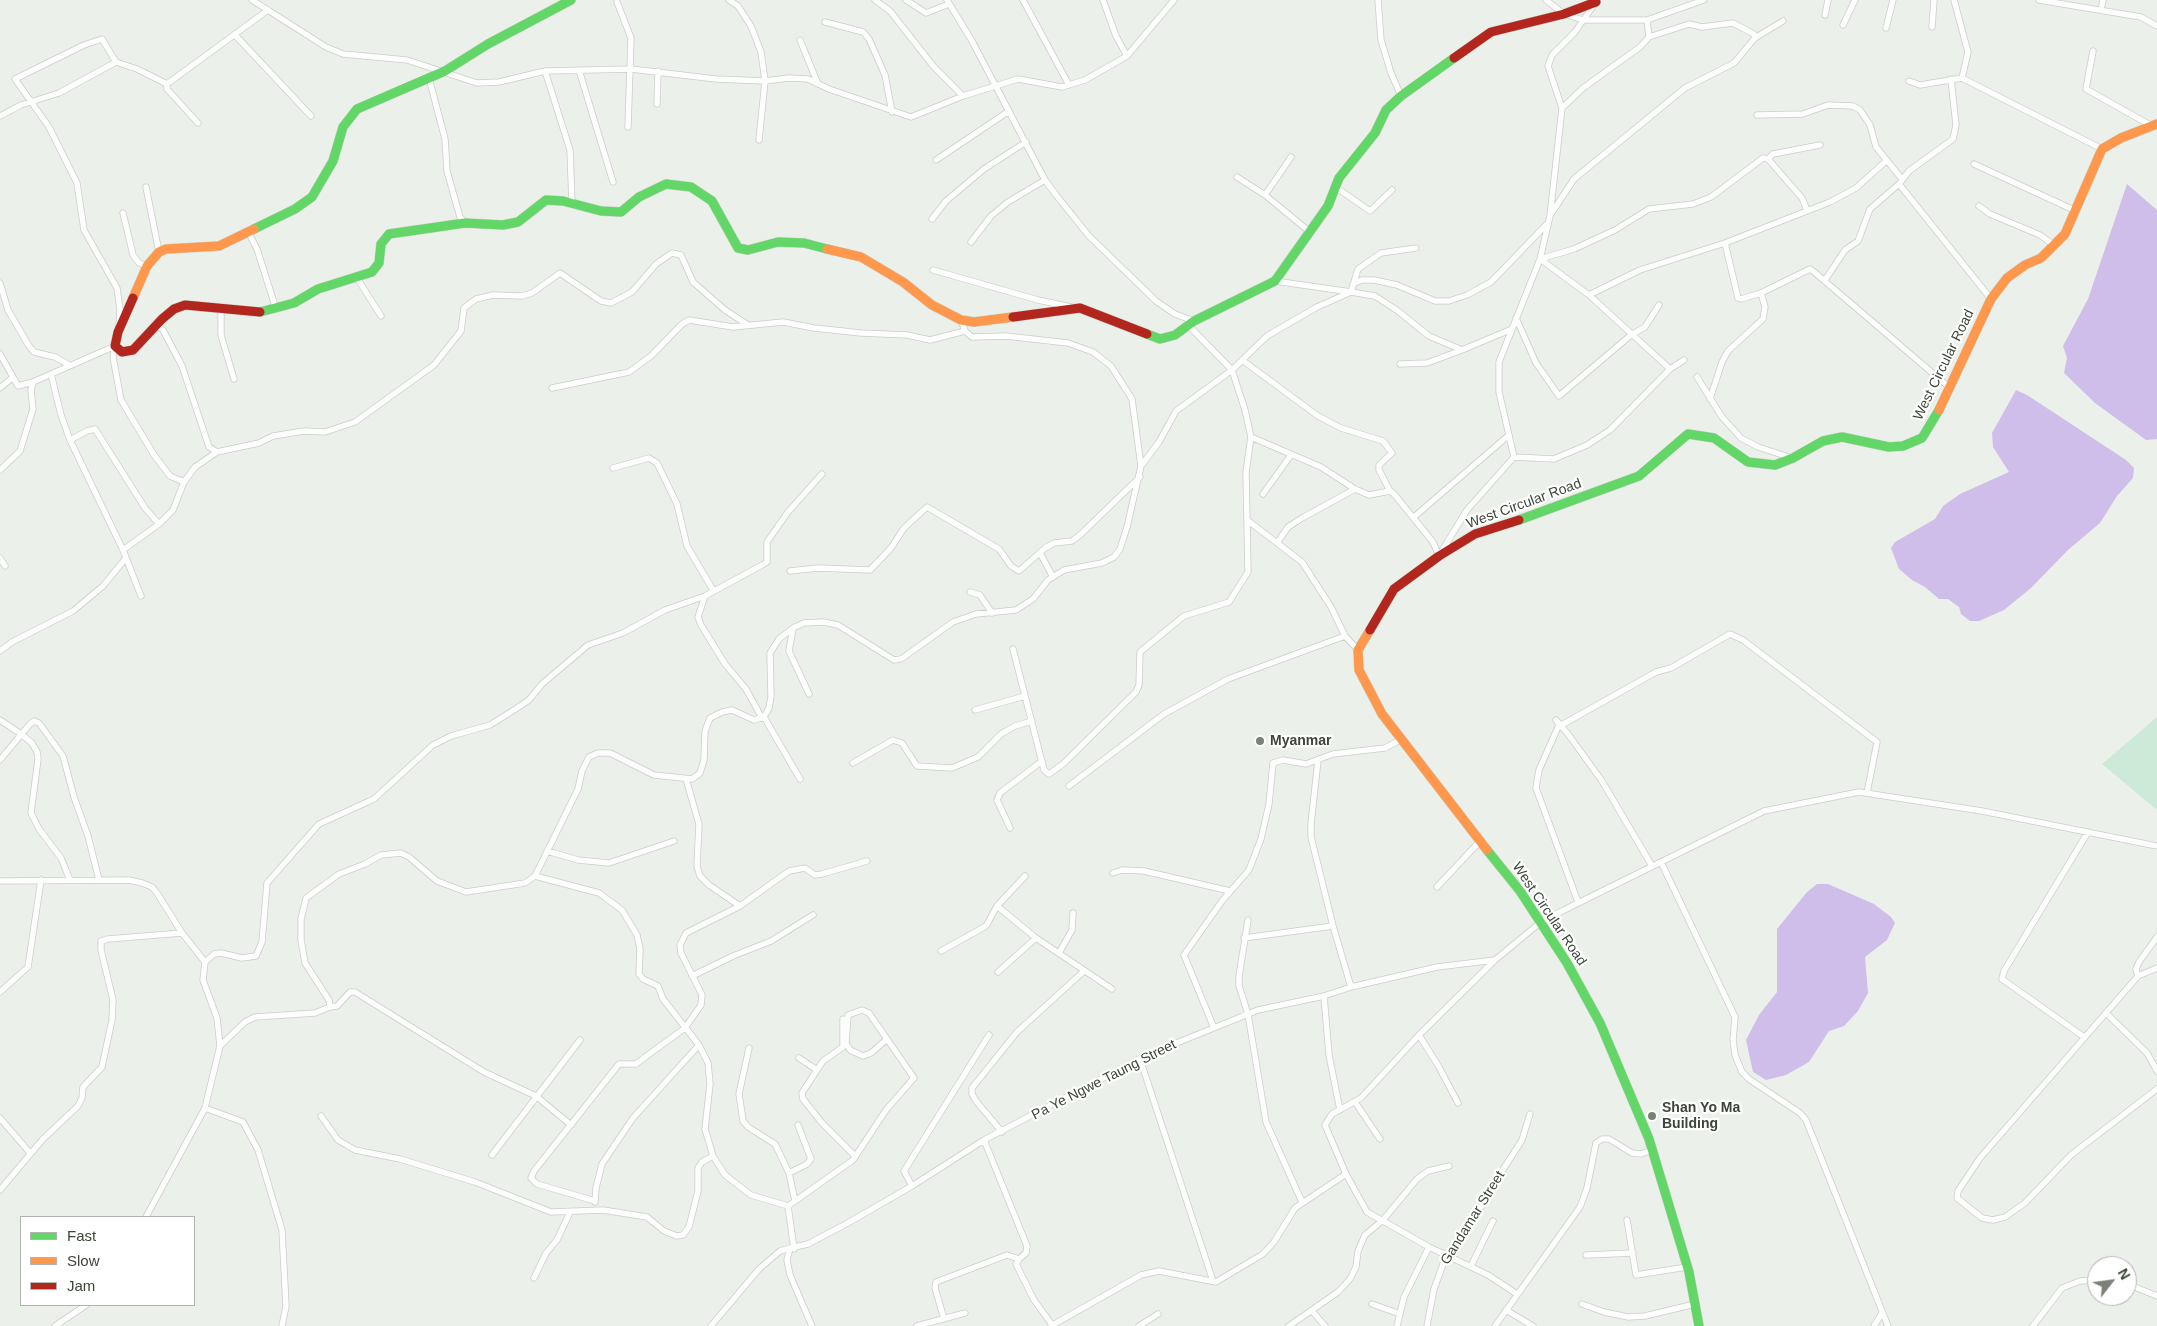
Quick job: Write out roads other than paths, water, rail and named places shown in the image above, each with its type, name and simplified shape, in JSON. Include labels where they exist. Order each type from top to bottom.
[{"type":"street","points":[[252,0],[326,47],[343,54],[407,60],[446,71],[477,83],[499,82],[545,71],[631,69],[716,79],[766,81],[789,78],[808,79],[892,112],[910,117],[963,96],[1018,79],[1062,87],[1085,80],[1127,56],[1174,0]]},
{"type":"street","points":[[118,332],[147,266],[159,252],[166,249],[219,246],[295,209],[312,197],[333,161],[343,127],[357,109],[446,71],[488,44],[570,0]]},
{"type":"street","points":[[729,0],[738,6],[750,26],[761,52],[766,81],[759,140]]},
{"type":"street","points":[[875,0],[890,11],[934,67],[963,96]]},
{"type":"street","points":[[906,0],[926,13],[948,2],[997,86],[1045,180],[1089,236],[1156,301],[1191,324],[1232,370],[1251,437],[1246,472],[1248,572],[1229,602],[1184,616],[1162,632],[1140,652],[1139,685],[1136,692],[1049,774],[1044,770],[1013,649]]},
{"type":"street","points":[[1023,0],[1069,85]]},
{"type":"street","points":[[1102,0],[1116,36],[1127,56]]},
{"type":"street","points":[[1378,0],[1381,40],[1391,73],[1401,96]]},
{"type":"street","points":[[1546,0],[1564,14],[1583,20],[1647,20],[1704,0]]},
{"type":"street","points":[[1825,15],[1828,0]]},
{"type":"street","points":[[1843,25],[1855,0]]},
{"type":"street","points":[[1886,28],[1893,0]]},
{"type":"street","points":[[1932,27],[1934,0]]},
{"type":"street","points":[[1954,0],[1968,52],[1962,78]]},
{"type":"street","points":[[2039,0],[2141,17],[2157,26]]},
{"type":"street","points":[[2101,10],[2103,0]]},
{"type":"street","points":[[933,270],[1038,300],[1080,308],[1160,339],[1175,335],[1191,324],[1275,282],[1328,206],[1334,186],[1345,169],[1375,133],[1386,110],[1401,96],[1491,32],[1564,14],[1597,1]]},
{"type":"street","points":[[1514,457],[1499,392],[1499,362],[1540,259],[1550,216],[1562,108],[1548,66],[1552,55],[1575,32],[1597,1]]},
{"type":"street","points":[[617,2],[631,38],[628,127]]},
{"type":"street","points":[[167,84],[268,10]]},
{"type":"street","points":[[1647,20],[1649,37]]},
{"type":"street","points":[[825,22],[863,32],[869,39],[885,75],[892,112]]},
{"type":"street","points":[[1550,216],[1574,179],[1684,88],[1738,59],[1756,38],[1783,22]]},
{"type":"street","points":[[1562,108],[1595,79],[1634,52],[1649,37],[1689,24],[1702,26],[1733,24],[1754,34],[1756,38]]},
{"type":"street","points":[[235,35],[311,116]]},
{"type":"street","points":[[167,84],[137,69],[116,62],[102,39],[84,45],[16,79],[33,101],[49,127],[77,183],[84,230],[116,288],[120,310],[113,357],[121,400],[154,455],[170,476],[184,482]]},
{"type":"street","points":[[800,40],[818,84]]},
{"type":"street","points":[[2093,51],[2086,89],[2154,125]]},
{"type":"street","points":[[0,116],[33,101],[59,93],[116,62]]},
{"type":"street","points":[[579,70],[613,182]]},
{"type":"street","points":[[545,71],[570,150],[572,204]]},
{"type":"street","points":[[657,104],[658,71]]},
{"type":"street","points":[[429,78],[445,139],[447,170],[460,217],[465,223]]},
{"type":"street","points":[[1824,280],[1846,250],[1858,241],[1870,209],[1901,181],[1909,171],[1953,139],[1956,125],[1951,78]]},
{"type":"street","points":[[1909,81],[1920,85],[1951,78],[1962,78],[2102,149],[2154,125]]},
{"type":"street","points":[[167,84],[167,89],[198,123]]},
{"type":"street","points":[[1757,114],[1803,114],[1828,105],[1853,106],[1865,118],[1876,147],[1886,161],[1991,299]]},
{"type":"street","points":[[936,160],[1009,110]]},
{"type":"street","points":[[932,219],[946,201],[984,169],[1026,142]]},
{"type":"street","points":[[1540,259],[1574,249],[1615,230],[1648,209],[1692,204],[1710,197],[1760,159],[1768,159],[1774,154],[1820,145]]},
{"type":"street","name":"West Circular Road","points":[[1699,1326],[1687,1267],[1652,1150],[1622,1071],[1600,1023],[1567,963],[1541,922],[1481,840],[1400,740],[1382,714],[1360,670],[1358,650],[1394,589],[1439,556],[1475,534],[1500,524],[1533,516],[1639,476],[1688,434],[1714,438],[1748,462],[1775,465],[1793,458],[1823,441],[1842,437],[1889,448],[1903,446],[1922,438],[1930,428],[1950,388],[1991,299],[2007,278],[2056,246],[2065,234],[2102,149]]},
{"type":"street","points":[[1265,195],[1291,157]]},
{"type":"street","points":[[1768,159],[1802,198],[1807,210]]},
{"type":"street","points":[[1589,295],[1640,270],[1725,243],[1830,202],[1856,188],[1886,161]]},
{"type":"street","points":[[1974,164],[2076,211]]},
{"type":"street","points":[[1237,177],[1265,195],[1310,232]]},
{"type":"street","points":[[971,242],[991,216],[1008,202],[1045,180]]},
{"type":"street","points":[[115,346],[122,352],[133,350],[174,309],[185,305],[264,312],[294,303],[318,289],[372,272],[379,263],[381,244],[389,234],[465,223],[503,225],[518,222],[546,200],[572,204],[601,212],[621,212],[639,197],[666,184],[691,187],[712,201],[738,248],[748,250],[778,242],[804,242],[861,257],[903,282],[932,304],[961,320],[974,322],[1080,308]]},
{"type":"street","points":[[1334,186],[1370,211],[1392,190]]},
{"type":"street","points":[[146,187],[159,252]]},
{"type":"street","points":[[1979,206],[1990,214],[2040,234],[2056,246]]},
{"type":"street","points":[[123,212],[133,255],[139,263],[147,266]]},
{"type":"street","points":[[1353,284],[1362,280],[1374,280],[1397,285],[1435,301],[1449,301],[1467,295],[1491,282],[1548,224]]},
{"type":"street","points":[[248,232],[257,249],[276,309]]},
{"type":"street","points":[[1725,243],[1738,298],[1741,299],[1761,293],[1810,269],[1950,388]]},
{"type":"street","points":[[1351,292],[1358,268],[1381,253],[1416,248]]},
{"type":"street","points":[[123,550],[159,524],[174,510],[184,482],[195,466],[216,452],[260,443],[273,436],[304,431],[325,432],[355,422],[434,365],[461,331],[464,308],[476,299],[493,295],[522,296],[532,293],[560,273],[601,301],[611,303],[632,292],[664,257],[672,253],[682,256],[693,282],[725,310],[748,325]]},
{"type":"street","points":[[1540,259],[1589,295],[1670,369]]},
{"type":"street","points":[[357,278],[381,316]]},
{"type":"street","points":[[1275,282],[1375,296],[1398,311],[1429,336],[1462,350]]},
{"type":"street","points":[[0,283],[8,310],[29,346],[34,352],[55,356],[68,365]]},
{"type":"street","points":[[1141,466],[1159,442],[1176,411],[1232,370],[1267,336],[1316,307],[1351,292]]},
{"type":"street","points":[[1710,399],[1722,362],[1728,351],[1763,319],[1765,307],[1761,293]]},
{"type":"street","points":[[1516,318],[1536,364],[1557,395],[1566,392],[1631,335],[1649,323],[1659,305]]},
{"type":"street","points":[[221,308],[221,335],[234,379]]},
{"type":"street","points":[[552,388],[629,372],[642,360],[651,356],[682,324],[689,320],[733,327],[783,322],[814,328],[907,335],[930,340],[965,332]]},
{"type":"street","points":[[330,1007],[329,1000],[305,963],[301,940],[301,919],[306,898],[339,874],[365,864],[381,855],[401,853],[410,857],[437,881],[466,892],[524,883],[535,876],[578,789],[582,771],[589,757],[598,753],[610,753],[654,775],[692,779],[700,774],[704,760],[705,730],[710,718],[722,712],[732,710],[754,720],[763,717],[770,708],[770,653],[779,639],[793,628],[804,623],[824,622],[838,625],[894,660],[908,656],[952,622],[976,614],[1016,610],[1033,599],[1053,577],[1064,570],[1102,563],[1117,553],[1127,527],[1141,466],[1132,399],[1111,366],[1093,352],[1068,343],[1006,336],[972,337],[965,332],[961,320]]},
{"type":"street","points":[[157,325],[163,330],[182,366],[210,447],[216,452]]},
{"type":"street","points":[[1400,364],[1427,363],[1512,329]]},
{"type":"street","points":[[0,354],[18,386],[34,382],[68,365],[115,346]]},
{"type":"street","points":[[1242,360],[1318,416],[1341,428],[1383,441],[1392,454],[1379,465],[1379,470],[1390,492],[1414,517],[1433,542],[1439,556]]},
{"type":"street","points":[[1514,457],[1554,459],[1587,445],[1610,430],[1670,369],[1684,360]]},
{"type":"street","points":[[51,374],[61,415],[70,440],[123,550],[141,596]]},
{"type":"street","points":[[1697,377],[1722,417],[1741,438],[1758,447],[1793,458]]},
{"type":"street","points":[[0,388],[12,378]]},
{"type":"street","points":[[0,470],[20,451],[33,409],[31,390],[34,382]]},
{"type":"street","points":[[70,440],[95,429],[145,508],[159,524]]},
{"type":"street","points":[[1414,517],[1509,435]]},
{"type":"street","points":[[1251,437],[1321,467],[1355,489],[1369,495],[1390,492]]},
{"type":"street","points":[[1263,494],[1291,455]]},
{"type":"street","points":[[1439,556],[1467,510],[1514,457]]},
{"type":"street","points":[[613,468],[649,458],[657,463],[677,504],[687,546],[713,590]]},
{"type":"street","points":[[147,1216],[205,1108],[220,1046],[217,1018],[203,980],[205,962],[214,954],[221,953],[242,958],[256,956],[262,942],[266,883],[319,824],[374,799],[433,745],[450,736],[490,724],[514,710],[529,700],[542,684],[588,645],[624,633],[665,610],[705,596],[767,562],[766,542],[788,512],[822,474]]},
{"type":"street","points":[[790,571],[818,568],[870,570],[891,548],[904,528],[927,507],[999,549],[1015,570],[1022,569],[1054,543],[1072,541],[1080,535],[1140,477]]},
{"type":"street","points":[[1277,543],[1288,527],[1355,489]]},
{"type":"street","points":[[1246,520],[1302,562],[1331,606],[1346,636],[1358,650]]},
{"type":"street","points":[[1040,553],[1053,577]]},
{"type":"street","points":[[0,558],[5,566]]},
{"type":"street","points":[[0,651],[12,642],[73,610],[103,586],[126,558]]},
{"type":"street","points":[[970,592],[980,596],[992,613]]},
{"type":"street","points":[[705,596],[698,617],[701,625],[725,664],[746,689],[800,779]]},
{"type":"street","points":[[793,628],[789,651],[809,694]]},
{"type":"street","points":[[1558,722],[1656,672],[1671,668],[1730,634],[1742,640],[1877,742],[1867,793]]},
{"type":"street","points":[[1069,786],[1164,714],[1228,679],[1346,636]]},
{"type":"street","points":[[975,710],[1025,696]]},
{"type":"street","points":[[0,720],[32,743],[38,759],[30,813],[39,829],[61,858],[70,880]]},
{"type":"street","points":[[0,760],[30,724],[34,721],[39,722],[63,756],[74,797],[88,836],[99,880]]},
{"type":"street","points":[[853,763],[893,740],[902,743],[917,766],[952,768],[978,758],[1001,734],[1015,726],[1032,721]]},
{"type":"street","points":[[1558,722],[1602,781],[1652,866]]},
{"type":"street","points":[[1558,722],[1558,727],[1539,770],[1536,788],[1578,902]]},
{"type":"street","points":[[1214,1028],[1184,955],[1230,891],[1249,870],[1261,840],[1269,804],[1273,763],[1283,760],[1306,764],[1342,753],[1385,748],[1400,740]]},
{"type":"street","points":[[1318,760],[1311,824],[1312,837],[1333,926],[1351,987]]},
{"type":"street","points":[[1010,828],[997,800],[1000,793],[1042,761]]},
{"type":"street","points":[[686,779],[699,824],[697,866],[700,876],[740,906]]},
{"type":"street","points":[[1518,1294],[1471,1266],[1446,1256],[1372,1215],[1363,1207],[1346,1174],[1325,1125],[1332,1114],[1362,1098],[1419,1035],[1494,960],[1541,922],[1764,811],[1859,792],[2157,846]]},
{"type":"street","points":[[2084,1037],[2002,979],[2004,972],[2088,832]]},
{"type":"street","points":[[1437,887],[1481,840]]},
{"type":"street","points":[[547,851],[578,860],[609,863],[674,841]]},
{"type":"street","points":[[595,1201],[537,1184],[531,1178],[534,1171],[619,1064],[636,1064],[685,1028],[703,1000],[682,953],[682,938],[686,933],[740,906],[798,868],[805,868],[815,875],[867,861]]},
{"type":"street","points":[[1661,862],[1735,1017],[1733,1040],[1735,1055],[1742,1072],[1749,1079],[1800,1113],[1806,1120],[1888,1326]]},
{"type":"street","points":[[1113,873],[1132,870],[1230,891]]},
{"type":"street","points":[[535,876],[599,894],[622,910],[637,935],[640,949],[639,974],[643,979],[658,986],[663,999],[699,1045],[708,1063],[710,1084],[705,1129],[713,1156],[725,1174],[751,1195],[788,1206]]},
{"type":"street","points":[[941,951],[986,926],[997,906],[1025,876]]},
{"type":"street","points":[[0,880],[129,880],[152,886],[182,933],[205,962]]},
{"type":"street","points":[[0,992],[28,967],[41,880]]},
{"type":"street","points":[[997,906],[1036,938],[1112,989]]},
{"type":"street","points":[[1059,953],[1072,930],[1073,913]]},
{"type":"street","points":[[692,976],[733,956],[771,942],[813,915]]},
{"type":"street","points":[[1248,920],[1244,938],[1239,986],[1248,1014],[1266,1122],[1302,1202]]},
{"type":"street","points":[[1244,938],[1333,926]]},
{"type":"street","points":[[0,1190],[30,1153],[78,1106],[82,1098],[83,1087],[102,1067],[112,1020],[112,1000],[101,941],[182,933]]},
{"type":"street","points":[[2138,976],[2136,969],[2139,962],[2157,937]]},
{"type":"street","points":[[998,972],[1036,938]]},
{"type":"street","name":"Pa Ye Ngwe Taung Street","points":[[711,1326],[759,1269],[780,1251],[808,1244],[912,1186],[984,1140],[1140,1059],[1258,1010],[1324,996],[1351,987],[1437,967],[1494,960]]},
{"type":"street","points":[[2157,968],[2138,976],[2084,1037],[1980,1158],[1958,1191],[1957,1198],[1982,1218],[1993,1220],[2004,1217],[2025,1203],[2071,1155],[2157,1090]]},
{"type":"street","points":[[1002,1132],[972,1094],[972,1088],[1017,1032],[1084,970]]},
{"type":"street","points":[[220,1046],[245,1022],[254,1017],[314,1013],[337,1006],[350,992],[356,992],[484,1072],[536,1096],[571,1125]]},
{"type":"street","points":[[1324,996],[1329,1055],[1340,1110]]},
{"type":"street","points":[[788,1206],[853,1160],[886,1110],[914,1078],[887,1039],[869,1013],[862,1010],[848,1015],[846,1043],[854,1053],[863,1056],[871,1053],[887,1039]]},
{"type":"street","points":[[2106,1013],[2146,1053],[2157,1071]]},
{"type":"street","points":[[843,1019],[843,1047],[823,1060],[802,1093],[803,1099],[822,1123],[856,1156]]},
{"type":"street","points":[[912,1186],[904,1172],[989,1035]]},
{"type":"street","points":[[1419,1035],[1439,1066],[1458,1103]]},
{"type":"street","points":[[492,1156],[580,1040]]},
{"type":"street","points":[[595,1209],[602,1164],[633,1118],[699,1045]]},
{"type":"street","points":[[749,1048],[739,1094],[743,1121],[748,1128],[775,1144],[789,1173],[795,1201]]},
{"type":"street","points":[[799,1058],[817,1070]]},
{"type":"street","points":[[1140,1059],[1213,1281]]},
{"type":"street","points":[[1355,1102],[1380,1138]]},
{"type":"street","points":[[205,1108],[243,1122],[258,1150],[282,1230],[286,1306],[282,1326]]},
{"type":"street","name":"Gandamar Street","points":[[1427,1326],[1434,1289],[1446,1256],[1491,1193],[1495,1182],[1522,1140],[1530,1114]]},
{"type":"street","points":[[321,1116],[338,1140],[354,1150],[400,1159],[475,1182],[551,1212],[595,1209],[647,1217],[664,1231],[676,1236],[683,1235],[689,1227],[698,1191],[698,1168],[702,1162],[713,1156]]},
{"type":"street","points":[[0,1118],[30,1153]]},
{"type":"street","points":[[789,1173],[808,1164],[811,1159],[798,1125]]},
{"type":"street","points":[[1495,1326],[1580,1207],[1587,1188],[1596,1143],[1602,1139],[1609,1140],[1632,1153],[1641,1154],[1652,1150]]},
{"type":"street","points":[[984,1140],[1027,1246],[1026,1253],[1018,1259],[1016,1264],[1052,1326],[1141,1275],[1159,1271],[1183,1274],[1206,1282],[1216,1282],[1263,1254],[1274,1242],[1295,1208],[1346,1174]]},
{"type":"street","points":[[1289,1326],[1338,1292],[1350,1279],[1356,1267],[1361,1241],[1370,1230],[1383,1220],[1423,1174],[1449,1166]]},
{"type":"street","points":[[788,1206],[792,1249],[787,1260],[790,1276],[812,1326]]},
{"type":"street","points":[[534,1278],[546,1253],[557,1240],[570,1212]]},
{"type":"street","points":[[1627,1220],[1636,1275],[1687,1267]]},
{"type":"street","points":[[1471,1266],[1493,1221]]},
{"type":"street","points":[[1397,1326],[1404,1297],[1429,1247]]},
{"type":"street","points":[[944,1319],[935,1288],[936,1282],[1007,1254],[1018,1259]]},
{"type":"street","points":[[1586,1255],[1633,1254]]},
{"type":"street","points":[[2033,1326],[2062,1288],[2080,1281],[2087,1281]]},
{"type":"street","points":[[2137,1288],[2157,1296]]},
{"type":"street","points":[[1372,1304],[1400,1314]]},
{"type":"street","points":[[1582,1304],[1604,1312],[1628,1317],[1645,1316],[1695,1304]]},
{"type":"street","points":[[55,1326],[85,1306]]},
{"type":"street","points":[[1312,1310],[1325,1326]]},
{"type":"street","points":[[1506,1310],[1533,1326]]},
{"type":"street","points":[[918,1326],[965,1313]]},
{"type":"street","points":[[1874,1326],[1882,1313]]},
{"type":"street","points":[[1140,1326],[1158,1314]]},
{"type":"place","name":"Myanmar","points":[[1260,741]]},
{"type":"place","name":"Shan Yo Ma Building","points":[[1652,1116]]}]
